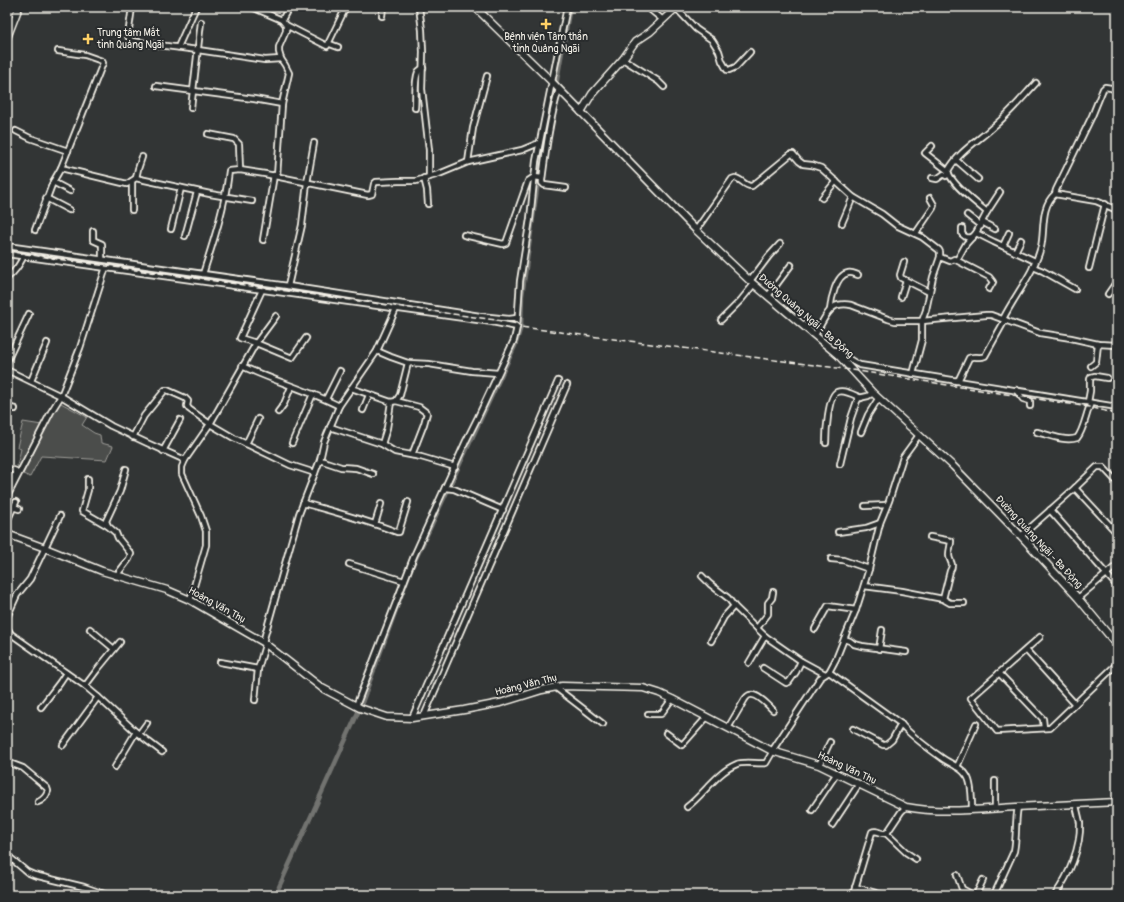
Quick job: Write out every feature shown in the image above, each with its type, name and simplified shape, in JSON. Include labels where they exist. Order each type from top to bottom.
[{"type":"main road","points":[[7,20],[12,7]]},
{"type":"main road","points":[[7,38],[19,7]]},
{"type":"main road","name":"Đường Quảng Ngãi - Ba Động","points":[[475,7],[559,89],[696,230],[752,282],[838,355],[873,394],[953,466],[1021,536],[1078,598],[1117,645]]},
{"type":"main road","points":[[581,112],[592,94],[623,59],[635,42],[650,32],[676,7]]},
{"type":"main road","name":"Hoàng Văn Thụ","points":[[7,534],[102,572],[167,590],[190,600],[264,644],[322,688],[356,706],[387,717],[412,718],[424,716],[500,702],[562,686],[643,688],[672,699],[772,751],[819,765],[906,807],[917,809],[972,810],[1117,802]]},
{"type":"street","points":[[132,7],[128,31],[128,36],[131,40],[141,43],[266,60],[281,59]]},
{"type":"street","points":[[178,47],[196,7]]},
{"type":"street","points":[[252,7],[282,20],[286,25],[327,46],[346,7]]},
{"type":"street","points":[[282,20],[289,7]]},
{"type":"street","points":[[382,16],[383,7]]},
{"type":"street","points":[[419,7],[422,30],[422,89],[429,150],[427,178],[428,204]]},
{"type":"street","points":[[566,188],[544,185],[538,178],[539,143],[567,7]]},
{"type":"street","points":[[646,7],[663,20]]},
{"type":"street","points":[[676,7],[696,29],[712,40],[727,70],[736,67],[750,52]]},
{"type":"street","points":[[191,108],[201,22]]},
{"type":"street","points":[[263,240],[275,176],[282,104],[289,73],[281,59],[279,52],[279,47],[286,31],[286,25]]},
{"type":"street","points":[[329,43],[338,47]]},
{"type":"street","points":[[35,230],[46,198],[61,168],[103,65],[103,61],[85,55],[58,51]]},
{"type":"street","points":[[623,59],[664,86]]},
{"type":"street","points":[[415,108],[418,73],[423,68]]},
{"type":"street","points":[[468,162],[473,128],[487,76]]},
{"type":"street","points":[[932,178],[937,179],[944,174],[946,176],[956,160],[1007,115],[1036,83]]},
{"type":"street","points":[[156,86],[282,104]]},
{"type":"street","points":[[956,381],[959,379],[969,358],[981,358],[985,356],[1036,261],[1041,244],[1046,208],[1051,197],[1055,194],[1092,116],[1103,89],[1107,87],[1117,91]]},
{"type":"street","points":[[356,706],[414,556],[514,340],[517,327],[520,281],[530,219],[559,89]]},
{"type":"street","points":[[16,131],[30,138],[68,151]]},
{"type":"street","points":[[208,134],[234,139],[240,144],[240,170]]},
{"type":"street","points":[[288,286],[302,225],[314,142]]},
{"type":"street","points":[[203,274],[215,239],[229,171],[240,170],[275,176],[368,195],[372,194],[376,182],[416,181],[468,162],[522,150],[539,143]]},
{"type":"street","points":[[932,146],[925,153],[948,172],[968,197],[987,212]]},
{"type":"street","points":[[696,230],[732,179],[740,179],[747,185],[752,186],[791,154],[803,164],[821,168],[853,197],[882,214],[896,225],[916,233],[940,252],[940,257],[929,292],[926,310],[922,320],[922,340],[913,374]]},
{"type":"street","points":[[132,210],[134,180],[142,157]]},
{"type":"street","points":[[956,160],[978,179]]},
{"type":"street","points":[[61,168],[127,184],[134,180],[252,201]]},
{"type":"street","points":[[464,235],[503,244],[506,243],[528,182],[538,178]]},
{"type":"street","points":[[53,182],[70,191]]},
{"type":"street","points":[[822,198],[836,182]]},
{"type":"street","points":[[171,229],[181,188]]},
{"type":"street","points":[[185,236],[197,192]]},
{"type":"street","points":[[957,260],[966,244],[975,235],[1000,192]]},
{"type":"street","points":[[1055,194],[1089,199],[1117,210]]},
{"type":"street","points":[[842,223],[853,197]]},
{"type":"street","points":[[46,198],[69,210]]},
{"type":"street","points":[[916,233],[934,208],[930,198]]},
{"type":"street","points":[[1089,268],[1105,204]]},
{"type":"street","points":[[967,215],[981,224],[995,229]]},
{"type":"street","points":[[962,228],[962,234],[968,238],[975,235],[1036,261]]},
{"type":"street","points":[[92,231],[93,240],[102,244],[102,259]]},
{"type":"street","points":[[1003,246],[1009,233]]},
{"type":"street","points":[[1015,252],[1021,240]]},
{"type":"street","points":[[721,320],[752,282],[769,256],[780,244]]},
{"type":"street","points":[[7,246],[288,286],[480,316],[509,319],[517,318]]},
{"type":"street","points":[[7,254],[492,322],[517,327]]},
{"type":"street","points":[[7,278],[19,266],[24,256]]},
{"type":"street","points":[[940,257],[950,261],[954,259],[957,260],[992,280],[993,282],[989,289]]},
{"type":"street","points":[[904,262],[900,276],[906,281],[929,292]]},
{"type":"street","points":[[768,296],[791,265]]},
{"type":"street","points":[[7,497],[51,412],[61,396],[80,348],[106,267]]},
{"type":"street","points":[[1033,267],[1075,289]]},
{"type":"street","points":[[830,310],[833,295],[841,277],[848,273],[858,275]]},
{"type":"street","points":[[901,297],[906,281]]},
{"type":"street","points":[[1108,294],[1117,281]]},
{"type":"street","points":[[262,290],[240,338],[292,358],[306,338]]},
{"type":"street","points":[[815,335],[830,310],[836,305],[845,304],[894,321],[986,315],[1004,319],[1040,333],[1098,344],[1117,345]]},
{"type":"street","points":[[255,700],[258,669],[275,597],[304,503],[320,460],[324,442],[339,406],[377,351],[396,309]]},
{"type":"street","points":[[7,361],[29,314]]},
{"type":"street","points":[[190,600],[206,545],[206,531],[201,516],[182,474],[182,467],[185,460],[210,424],[256,343],[276,316]]},
{"type":"street","points":[[31,381],[47,343]]},
{"type":"street","points":[[1090,366],[1096,362],[1098,344]]},
{"type":"street","points":[[828,347],[843,354],[856,364],[860,365],[1117,407]]},
{"type":"street","points":[[377,351],[408,363],[429,364],[472,371],[498,373]]},
{"type":"street","points":[[382,444],[394,401],[400,395],[408,363]]},
{"type":"street","points":[[242,366],[265,377],[326,399],[339,406]]},
{"type":"street","points":[[7,370],[61,396],[111,426],[185,460]]},
{"type":"street","points":[[326,399],[340,372]]},
{"type":"street","points":[[1037,432],[1072,439],[1077,438],[1083,428],[1089,402],[1089,382],[1091,377],[1095,376],[1107,378]]},
{"type":"street","points":[[412,718],[558,381]]},
{"type":"street","points":[[424,716],[567,385]]},
{"type":"street","points":[[278,412],[284,404],[291,387]]},
{"type":"street","points":[[351,388],[369,395],[423,409],[426,413],[424,424],[412,455]]},
{"type":"street","points":[[133,437],[144,416],[165,390],[167,390],[185,398],[188,401],[187,406],[189,409],[210,424],[246,444],[290,465],[315,473]]},
{"type":"street","points":[[1016,390],[1023,399],[1030,401],[1030,406]]},
{"type":"street","points":[[826,443],[829,408],[833,394],[839,391],[861,398]]},
{"type":"street","points":[[292,443],[313,394]]},
{"type":"street","points":[[840,464],[857,401],[873,394]]},
{"type":"street","points":[[363,410],[369,395]]},
{"type":"street","points":[[861,432],[868,415],[878,398]]},
{"type":"street","points":[[7,407],[16,409]]},
{"type":"street","points":[[246,444],[258,419]]},
{"type":"street","points":[[163,450],[180,420]]},
{"type":"street","points":[[330,427],[382,444],[395,452],[412,455],[455,467]]},
{"type":"street","points":[[687,807],[725,770],[738,763],[766,763],[772,751],[820,678],[827,673],[836,659],[864,586],[880,523],[903,457],[919,435]]},
{"type":"street","points":[[320,460],[341,466],[356,468],[373,474]]},
{"type":"street","points":[[1021,536],[1098,467],[1103,467],[1117,482]]},
{"type":"street","points":[[108,526],[106,519],[120,491],[126,469]]},
{"type":"street","points":[[12,487],[10,486],[16,471],[13,470]]},
{"type":"street","points":[[88,479],[88,490],[82,511],[108,526],[116,533],[118,538],[131,554],[116,576]]},
{"type":"street","points":[[445,488],[454,489],[510,516]]},
{"type":"street","points":[[1075,488],[1117,534]]},
{"type":"street","points":[[304,503],[399,532],[408,502]]},
{"type":"street","points":[[7,521],[14,504],[19,509]]},
{"type":"street","points":[[376,524],[381,504]]},
{"type":"street","points":[[865,506],[887,505]]},
{"type":"street","points":[[1050,510],[1117,586]]},
{"type":"street","points":[[7,617],[17,595],[30,579],[60,516]]},
{"type":"street","points":[[838,532],[866,528],[880,523]]},
{"type":"street","points":[[930,536],[951,541],[949,557],[952,567],[943,599]]},
{"type":"street","points":[[832,559],[843,560],[869,569]]},
{"type":"street","points":[[349,564],[404,581]]},
{"type":"street","points":[[1078,598],[1117,565]]},
{"type":"street","points":[[702,576],[728,598],[734,606],[765,636],[801,661],[827,673],[901,724],[908,732],[943,759],[958,767],[969,778],[972,810]]},
{"type":"street","points":[[864,586],[902,591],[943,599],[950,602],[964,603]]},
{"type":"street","points":[[757,628],[768,614],[768,603],[772,598],[773,592]]},
{"type":"street","points":[[711,641],[724,617],[734,606]]},
{"type":"street","points":[[815,629],[828,606],[856,610]]},
{"type":"street","points":[[7,628],[11,634],[85,686],[137,733],[162,752]]},
{"type":"street","points":[[90,629],[114,650]]},
{"type":"street","points":[[879,649],[882,630]]},
{"type":"street","points":[[749,663],[765,636]]},
{"type":"street","points":[[1040,637],[971,698],[997,730],[1050,728],[1117,664]]},
{"type":"street","points":[[844,639],[854,644],[906,652]]},
{"type":"street","points":[[85,686],[96,670],[120,642]]},
{"type":"street","points":[[1026,650],[1075,704]]},
{"type":"street","points":[[763,668],[786,683],[789,682],[796,672],[801,661]]},
{"type":"street","points":[[220,662],[258,669]]},
{"type":"street","points":[[41,707],[66,673]]},
{"type":"street","points":[[999,673],[1043,719],[1044,728]]},
{"type":"street","points":[[555,687],[603,724]]},
{"type":"street","points":[[728,728],[748,695],[751,694],[758,697],[773,710]]},
{"type":"street","points":[[63,745],[98,697]]},
{"type":"street","points":[[648,714],[661,714],[672,699]]},
{"type":"street","points":[[666,733],[684,744],[707,717]]},
{"type":"street","points":[[115,767],[137,733],[147,723]]},
{"type":"street","points":[[853,730],[886,746],[889,744],[901,724]]},
{"type":"street","points":[[958,767],[976,724]]},
{"type":"street","points":[[819,765],[830,742]]},
{"type":"street","points":[[7,762],[23,768],[47,788],[47,794],[43,800],[38,802]]},
{"type":"street","points":[[812,810],[837,773]]},
{"type":"street","points":[[995,781],[995,808]]},
{"type":"street","points":[[832,825],[859,784]]},
{"type":"street","points":[[1054,895],[1072,864],[1076,850],[1080,825],[1076,805]]},
{"type":"street","points":[[886,833],[906,807]]},
{"type":"street","points":[[994,895],[1014,851],[1016,815],[1018,807]]},
{"type":"street","points":[[853,895],[872,832],[876,831],[884,834],[886,833],[907,853],[916,859]]},
{"type":"street","points":[[7,854],[27,872],[34,875],[84,886],[107,895]]},
{"type":"street","points":[[958,875],[962,889],[973,895]]},
{"type":"street","points":[[976,895],[983,880]]},
{"type":"street","points":[[855,887],[883,895]]},
{"type":"shaded area","points":[[59,402],[87,417],[82,425],[100,435],[101,443],[113,446],[107,460],[41,456],[30,477],[23,474]]},
{"type":"shaded area","points":[[23,422],[42,425],[20,468],[17,466],[21,449],[17,447]]},
{"type":"waterway","points":[[557,80],[570,7]]},
{"type":"waterway","points":[[279,887],[360,708],[411,569],[515,346],[521,327],[522,296],[546,125],[553,98]]},
{"type":"railway","points":[[7,251],[517,323],[521,327],[852,370],[1089,407],[1117,414]]},
{"type":"place","name":"Bệnh viện Tâm thần tỉnh Quảng Ngãi","points":[[546,24]]},
{"type":"place","name":"Trung tâm Mắt tỉnh Quảng Ngãi","points":[[88,39]]}]
